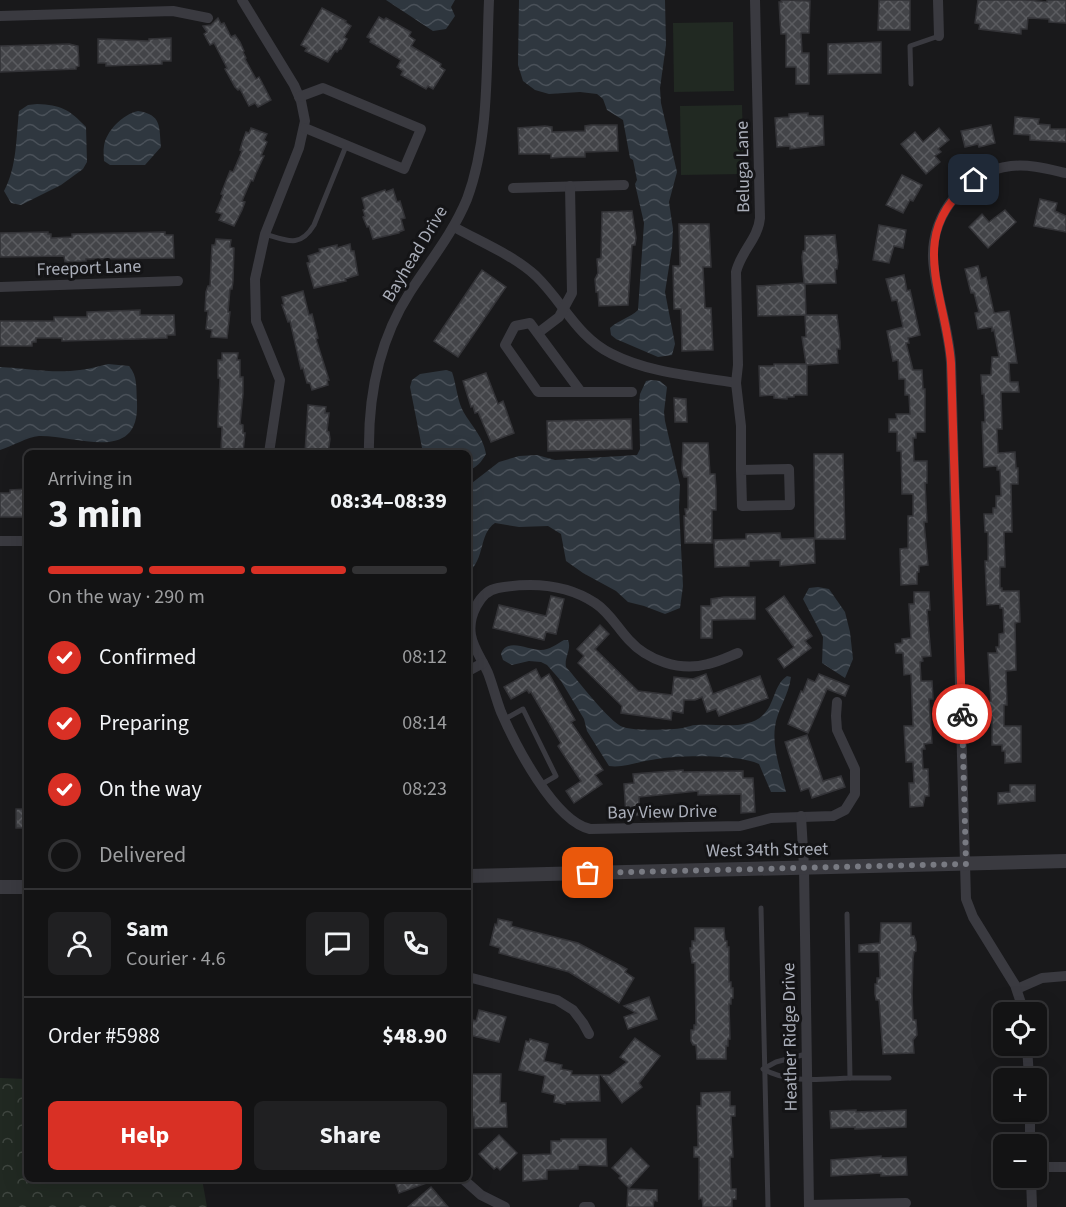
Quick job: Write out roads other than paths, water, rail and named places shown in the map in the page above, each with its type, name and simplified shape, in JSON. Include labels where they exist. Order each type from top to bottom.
[{"type":"street","points":[[242,0],[294,86],[304,112],[305,128],[300,148],[265,234],[256,273],[255,315],[280,380],[268,450]]},
{"type":"street","name":"Bayhead Drive","points":[[369,450],[371,402],[386,340],[409,293],[454,227],[472,183],[481,143],[489,0]]},
{"type":"street","name":"Beluga Lane","points":[[741,470],[789,469],[790,505],[742,506],[741,470],[741,426],[735,383],[738,365],[737,269],[741,257],[756,235],[760,218],[755,0]]},
{"type":"street","points":[[938,0],[939,36]]},
{"type":"street","points":[[0,16],[173,11],[208,18]]},
{"type":"street","points":[[299,97],[323,88],[421,129],[404,170],[305,128]]},
{"type":"street","points":[[1021,1002],[1008,971],[971,914],[966,896],[950,349],[933,262],[933,244],[937,227],[948,205],[959,191],[990,171],[1013,166],[1031,166],[1066,173]]},
{"type":"street","points":[[513,188],[624,185]]},
{"type":"street","points":[[537,333],[559,317],[572,293],[570,186]]},
{"type":"street","points":[[454,227],[523,266],[550,292],[563,310],[591,340],[621,359],[644,366],[735,383]]},
{"type":"street","name":"Freeport Lane","points":[[0,287],[178,281]]},
{"type":"street","points":[[581,392],[530,323],[515,326],[505,345],[538,392],[581,392],[632,392]]},
{"type":"street","points":[[0,541],[24,541]]},
{"type":"street","name":"Bay View Drive","points":[[738,653],[706,665],[682,666],[659,661],[638,649],[614,620],[591,601],[564,588],[528,585],[492,590],[478,603],[472,617],[471,633],[505,719],[540,785],[566,815],[577,824],[590,829],[740,826],[776,817],[833,816],[845,810],[855,794],[855,767],[840,740],[836,726],[837,702]]},
{"type":"street","points":[[471,669],[483,663]]},
{"type":"street","points":[[801,816],[804,867]]},
{"type":"street","name":"West 34th Street","points":[[471,876],[1066,861]]},
{"type":"street","name":"Heather Ridge Drive","points":[[804,867],[809,1206],[906,1203]]},
{"type":"street","points":[[0,887],[24,887]]},
{"type":"street","points":[[1017,989],[1042,978],[1066,976]]},
{"type":"street","points":[[471,978],[557,1000],[573,1010],[589,1034]]},
{"type":"street","points":[[1047,1167],[1066,1167]]},
{"type":"street","points":[[466,1182],[481,1195],[505,1207]]},
{"type":"street","points":[[1031,1188],[1032,1207]]},
{"type":"street","points":[[584,1207],[590,1207]]},
{"type":"lane","points":[[911,84],[910,46],[939,36]]},
{"type":"lane","points":[[265,234],[298,241],[308,236],[346,146]]},
{"type":"lane","points":[[505,719],[523,709],[556,776],[540,785]]},
{"type":"lane","points":[[761,908],[768,1207]]},
{"type":"lane","points":[[847,914],[850,1078]]},
{"type":"lane","points":[[763,1069],[776,1062],[806,1054]]},
{"type":"lane","points":[[763,1069],[775,1076],[807,1080],[889,1078]]},
{"type":"water","points":[[386,0],[455,0],[451,7],[455,16],[446,29],[433,31]]},
{"type":"water","points":[[519,0],[665,0],[666,45],[660,88],[661,103],[677,172],[669,202],[673,229],[665,292],[675,344],[672,355],[658,357],[611,335],[610,328],[638,310],[644,223],[635,184],[637,180],[633,160],[630,158],[623,120],[607,110],[603,99],[597,94],[580,92],[549,94],[535,90],[523,81],[518,65]]},
{"type":"water","points":[[37,104],[64,109],[86,127],[87,162],[83,169],[61,185],[21,205],[11,203],[4,191],[14,162],[19,111],[28,105]]},
{"type":"water","points":[[138,111],[151,115],[158,123],[161,147],[145,165],[110,165],[104,161],[105,140],[121,119]]},
{"type":"water","points":[[108,364],[129,366],[135,378],[137,402],[135,422],[128,434],[117,440],[103,442],[39,436],[0,450],[0,367],[70,371]]},
{"type":"water","points":[[446,370],[452,372],[462,409],[479,436],[486,454],[481,462],[471,469],[471,450],[422,450],[410,387],[412,380],[420,374]]},
{"type":"water","points":[[646,381],[660,381],[667,387],[665,421],[680,485],[683,586],[680,608],[665,614],[628,602],[616,591],[566,561],[561,534],[548,526],[519,527],[495,523],[486,534],[477,561],[471,570],[471,484],[499,462],[519,456],[537,455],[555,460],[637,455],[640,449],[640,394]]},
{"type":"water","points":[[809,588],[829,589],[845,612],[853,659],[845,678],[822,663],[823,637],[803,599]]},
{"type":"water","points":[[568,640],[569,643],[566,667],[617,724],[628,728],[670,729],[694,725],[749,723],[767,711],[782,680],[787,676],[791,677],[776,721],[774,735],[777,760],[786,792],[771,792],[759,764],[737,758],[675,757],[625,766],[609,766],[587,731],[584,719],[561,681],[547,665],[529,661],[512,665],[503,660],[501,654],[508,646],[544,650]]}]
